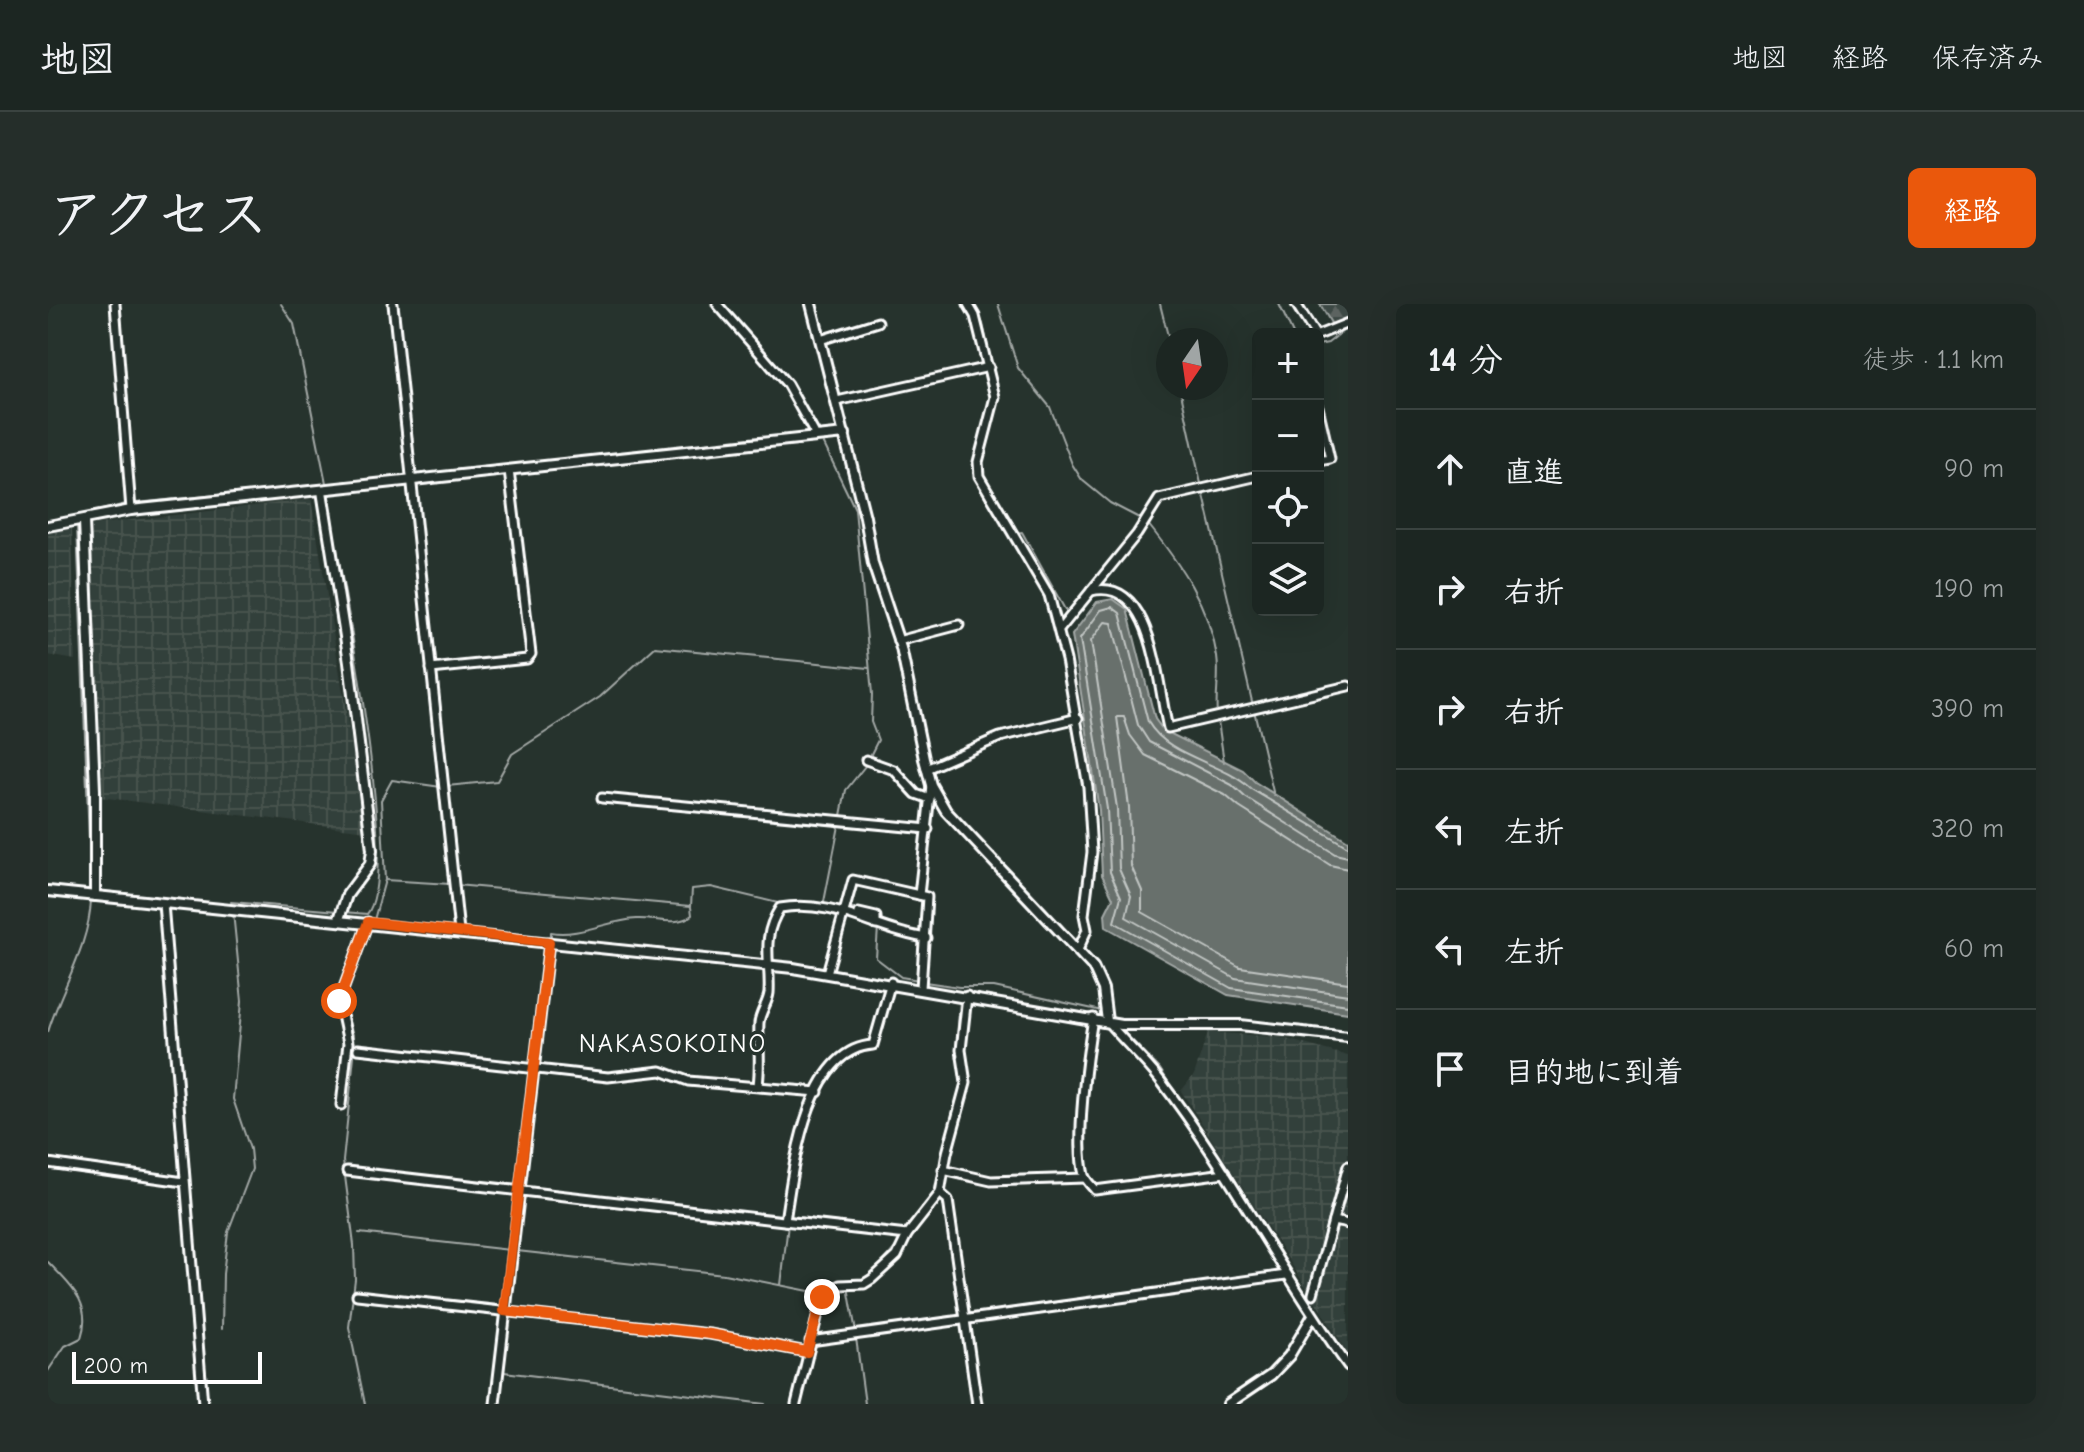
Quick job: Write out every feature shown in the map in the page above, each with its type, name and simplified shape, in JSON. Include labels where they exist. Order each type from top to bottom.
[{"type":"street","points":[[115,304],[131,510]]},
{"type":"street","points":[[393,304],[459,932]]},
{"type":"street","points":[[717,304],[787,384],[816,436]]},
{"type":"street","points":[[811,304],[845,434],[873,564],[898,641],[931,785],[946,811],[1078,950],[1099,977],[1107,1021],[1161,1081],[1225,1173],[1312,1317],[1348,1366]]},
{"type":"street","points":[[968,304],[975,316],[995,397],[978,462],[979,476],[1049,595],[1060,629],[1078,718],[1088,787],[1092,868],[1084,915],[1087,930],[1078,950]]},
{"type":"street","points":[[1296,304],[1309,328]]},
{"type":"street","points":[[820,340],[878,322]]},
{"type":"street","points":[[1324,330],[1348,323]]},
{"type":"street","points":[[837,401],[989,367]]},
{"type":"street","points":[[1324,433],[1330,459],[1324,460]]},
{"type":"street","points":[[48,526],[131,510],[845,434]]},
{"type":"street","points":[[431,669],[527,659],[531,654],[509,470]]},
{"type":"street","points":[[1060,629],[1137,534],[1159,499],[1252,477]]},
{"type":"street","points":[[322,491],[349,662],[372,850],[370,864],[347,895],[339,919]]},
{"type":"street","points":[[84,521],[95,790],[95,896]]},
{"type":"street","points":[[1091,591],[1107,588],[1122,592],[1142,615],[1168,728],[1348,686]]},
{"type":"street","points":[[898,641],[959,625]]},
{"type":"street","points":[[926,769],[1000,737],[1078,718]]},
{"type":"street","points":[[866,760],[894,770],[916,794],[930,799]]},
{"type":"street","points":[[919,895],[931,785]]},
{"type":"street","points":[[602,798],[928,829]]},
{"type":"street","points":[[827,973],[841,912],[853,880],[927,897],[921,988]]},
{"type":"street","points":[[48,891],[373,922],[765,965],[891,982],[1135,1026],[1240,1025],[1348,1037]]},
{"type":"street","points":[[163,903],[203,1404]]},
{"type":"street","points":[[758,1085],[762,1047],[759,1022],[769,997],[765,965],[772,927],[780,908],[814,906],[856,914],[885,931],[926,938]]},
{"type":"street","points":[[341,1105],[348,1043],[339,1001],[373,922]]},
{"type":"street","points":[[495,1404],[549,942]]},
{"type":"street","points":[[785,1221],[795,1148],[818,1092],[828,1070],[860,1045],[873,1045],[891,982]]},
{"type":"street","points":[[796,1404],[819,1302],[825,1293],[840,1285],[867,1283],[897,1256],[907,1235],[940,1193],[966,1083],[961,1050],[967,996]]},
{"type":"street","points":[[1093,1018],[1085,1072],[1085,1178],[1095,1190],[1225,1173]]},
{"type":"street","points":[[358,1049],[608,1077],[661,1071],[688,1081],[818,1092]]},
{"type":"street","points":[[48,1163],[184,1182]]},
{"type":"street","points":[[1313,1294],[1348,1166]]},
{"type":"street","points":[[943,1170],[991,1181],[1085,1178]]},
{"type":"street","points":[[347,1171],[907,1235]]},
{"type":"street","points":[[940,1193],[948,1200],[977,1404]]},
{"type":"street","points":[[1333,1221],[1348,1224]]},
{"type":"street","points":[[810,1341],[1286,1275]]},
{"type":"street","points":[[357,1295],[710,1334],[807,1352]]},
{"type":"street","points":[[1228,1404],[1271,1375],[1289,1356],[1312,1317]]},
{"type":"shaded area","points":[[311,499],[366,831],[99,797],[89,525]]},
{"type":"shaded area","points":[[72,528],[75,660],[48,655],[48,532]]},
{"type":"shaded area","points":[[1208,1032],[1279,1037],[1348,1056],[1348,1353],[1181,1091],[1194,1075]]},
{"type":"green space","points":[[1320,304],[1348,304],[1348,317],[1332,325]]},
{"type":"water","points":[[1113,599],[1127,609],[1155,719],[1163,730],[1243,770],[1255,782],[1348,841],[1348,1013],[1228,995],[1106,927],[1105,914],[1113,898],[1102,875],[1099,810],[1072,635],[1097,602]]},
{"type":"waterway","points":[[281,304],[294,324],[327,488]]},
{"type":"waterway","points":[[974,304],[983,324],[999,397],[982,465]]},
{"type":"waterway","points":[[998,304],[1018,368],[1050,407],[1072,464],[1082,480],[1110,503],[1143,520]]},
{"type":"waterway","points":[[1160,304],[1166,328]]},
{"type":"waterway","points":[[1279,304],[1290,328]]},
{"type":"waterway","points":[[1324,344],[1348,327]]},
{"type":"waterway","points":[[774,364],[786,377]]},
{"type":"waterway","points":[[790,383],[818,432]]},
{"type":"waterway","points":[[1183,400],[1201,484]]},
{"type":"waterway","points":[[821,438],[855,509],[872,694],[871,722],[878,740],[865,766],[846,790],[824,902]]},
{"type":"waterway","points":[[77,516],[126,504],[407,476]]},
{"type":"waterway","points":[[1203,491],[1274,796]]},
{"type":"waterway","points":[[327,494],[365,713],[377,840],[376,887],[367,914],[344,912]]},
{"type":"waterway","points":[[61,519],[76,518]]},
{"type":"waterway","points":[[1148,524],[1192,586],[1207,620],[1218,664],[1217,714]]},
{"type":"waterway","points":[[77,525],[91,894]]},
{"type":"waterway","points":[[1016,533],[1022,532],[1068,615]]},
{"type":"waterway","points":[[447,786],[497,781],[512,754],[600,697],[655,647],[869,668]]},
{"type":"waterway","points":[[1218,721],[1224,762]]},
{"type":"waterway","points":[[374,920],[385,880],[381,800],[392,780],[441,787]]},
{"type":"waterway","points":[[385,880],[450,884]]},
{"type":"waterway","points":[[456,885],[691,906],[692,889],[711,887],[782,904]]},
{"type":"waterway","points":[[48,1032],[80,951],[91,900]]},
{"type":"waterway","points":[[231,902],[338,911]]},
{"type":"waterway","points":[[788,904],[841,907]]},
{"type":"waterway","points":[[551,941],[551,932],[572,932],[637,919],[680,921],[692,915],[691,907]]},
{"type":"waterway","points":[[847,908],[861,910]]},
{"type":"waterway","points":[[222,1329],[228,1232],[252,1169],[250,1149],[233,1099],[242,1001],[233,912]]},
{"type":"waterway","points":[[365,1404],[349,1327],[355,1279],[354,1245],[343,1161],[354,1056],[353,1035],[345,1008],[350,984],[372,927]]},
{"type":"waterway","points":[[878,927],[876,958],[901,977],[919,980]]},
{"type":"waterway","points":[[925,982],[959,987],[994,987],[1102,1011]]},
{"type":"waterway","points":[[933,1197],[962,1083],[956,1049],[960,1000]]},
{"type":"waterway","points":[[1121,1029],[1160,1069],[1185,1108]]},
{"type":"waterway","points":[[840,1065],[853,1054]]},
{"type":"waterway","points":[[809,1120],[826,1082]]},
{"type":"waterway","points":[[1195,1123],[1233,1176],[1299,1286]]},
{"type":"waterway","points":[[910,1225],[921,1211]]},
{"type":"waterway","points":[[781,1285],[788,1224]]},
{"type":"waterway","points":[[359,1233],[510,1250]]},
{"type":"waterway","points":[[861,1281],[871,1276],[901,1241]]},
{"type":"waterway","points":[[517,1251],[724,1274],[819,1293]]},
{"type":"waterway","points":[[48,1262],[77,1296],[84,1315],[81,1338],[65,1346],[48,1371]]},
{"type":"waterway","points":[[806,1347],[817,1302],[838,1283]]},
{"type":"waterway","points":[[848,1287],[856,1332]]},
{"type":"waterway","points":[[499,1404],[511,1293]]},
{"type":"waterway","points":[[1313,1308],[1348,1356]]},
{"type":"waterway","points":[[856,1338],[865,1404]]},
{"type":"waterway","points":[[800,1374],[804,1353]]},
{"type":"waterway","points":[[504,1372],[765,1404]]},
{"type":"district","name":"NAKASOKOINO","points":[[673,1044]]},
{"type":"route","points":[[339,1001],[368,922],[549,942],[504,1311],[710,1334],[807,1352],[822,1297]]}]
